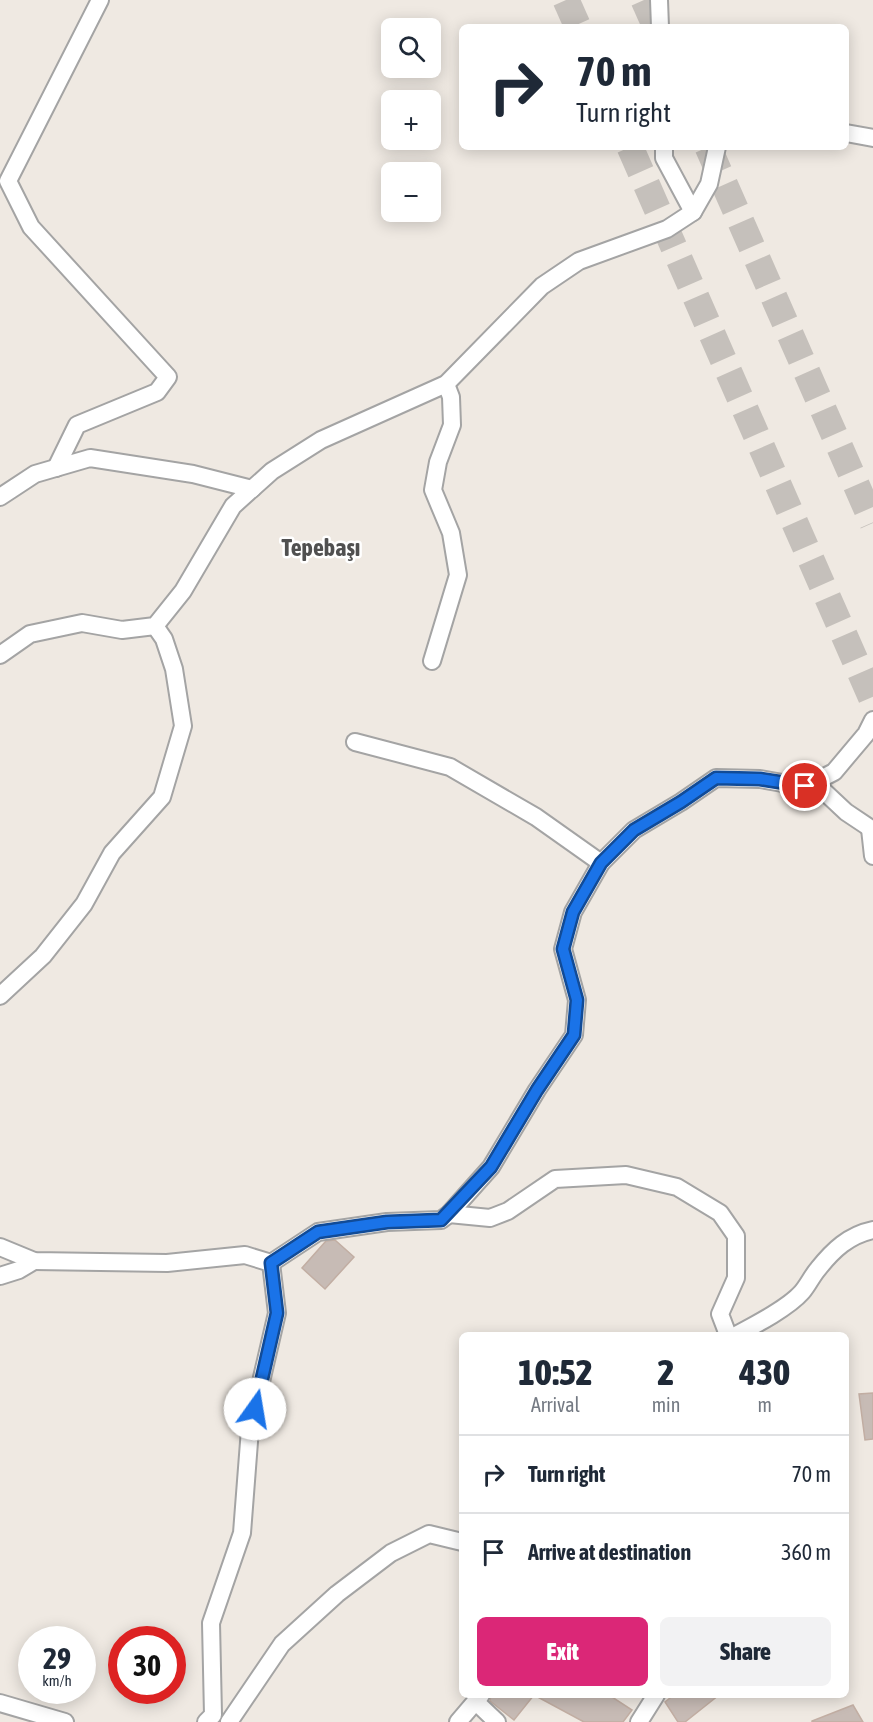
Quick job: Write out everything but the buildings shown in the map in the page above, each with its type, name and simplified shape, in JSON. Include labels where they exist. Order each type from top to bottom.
[{"type":"street","points":[[56,468],[76,425],[157,392],[168,377],[31,227],[8,181],[99,0]]},
{"type":"street","points":[[658,0],[660,24]]},
{"type":"street","points":[[849,134],[873,138]]},
{"type":"street","points":[[664,150],[664,158],[693,212]]},
{"type":"street","points":[[0,655],[30,634],[82,623],[122,630],[155,626],[183,591],[233,506],[272,471],[321,440],[446,384],[542,286],[579,261],[668,229],[693,212],[709,184],[716,150]]},
{"type":"street","points":[[432,661],[458,575],[451,533],[433,490],[438,462],[452,424],[451,397],[446,384]]},
{"type":"street","points":[[0,497],[35,474],[90,458],[192,474],[252,489]]},
{"type":"street","points":[[0,996],[43,956],[84,904],[112,854],[162,797],[183,726],[174,669],[164,639],[155,626]]},
{"type":"street","points":[[271,1263],[318,1232],[387,1222],[441,1220],[449,1214],[491,1167],[537,1090],[574,1035],[577,1000],[563,949],[573,912],[601,863],[634,830],[716,778],[760,779],[805,786],[834,772],[866,734],[873,720]]},
{"type":"street","points":[[355,742],[450,767],[536,817],[601,863]]},
{"type":"street","points":[[814,782],[846,812],[871,829],[873,856]]},
{"type":"street","points":[[449,1214],[490,1218],[508,1211],[555,1179],[626,1175],[677,1187],[720,1213],[736,1236],[736,1278],[720,1314],[727,1332]]},
{"type":"street","points":[[765,1329],[802,1293],[837,1246],[860,1233],[873,1230]]},
{"type":"street","points":[[0,1247],[34,1261],[167,1263],[245,1255],[271,1263]]},
{"type":"street","points":[[0,1276],[19,1270],[34,1261]]},
{"type":"street","points":[[206,1722],[213,1714],[212,1623],[242,1533],[250,1429],[277,1313],[271,1263]]},
{"type":"street","points":[[229,1722],[282,1644],[337,1594],[391,1553],[429,1534],[459,1541]]},
{"type":"street","points":[[639,1722],[654,1698]]},
{"type":"street","points":[[458,1722],[478,1699],[497,1722]]},
{"type":"street","points":[[0,1703],[65,1722]]},
{"type":"tunnel","points":[[566,0],[577,24]]},
{"type":"tunnel","points":[[644,0],[655,24]]},
{"type":"tunnel","points":[[631,150],[873,701]]},
{"type":"tunnel","points":[[709,150],[873,523]]},
{"type":"district","name":"Tepebaşı","points":[[321,547]]},
{"type":"route","points":[[255,1409],[277,1313],[271,1263],[318,1232],[387,1222],[441,1220],[491,1167],[537,1090],[574,1035],[577,1000],[563,949],[573,912],[601,863],[634,830],[716,778],[760,779],[805,786]]}]
